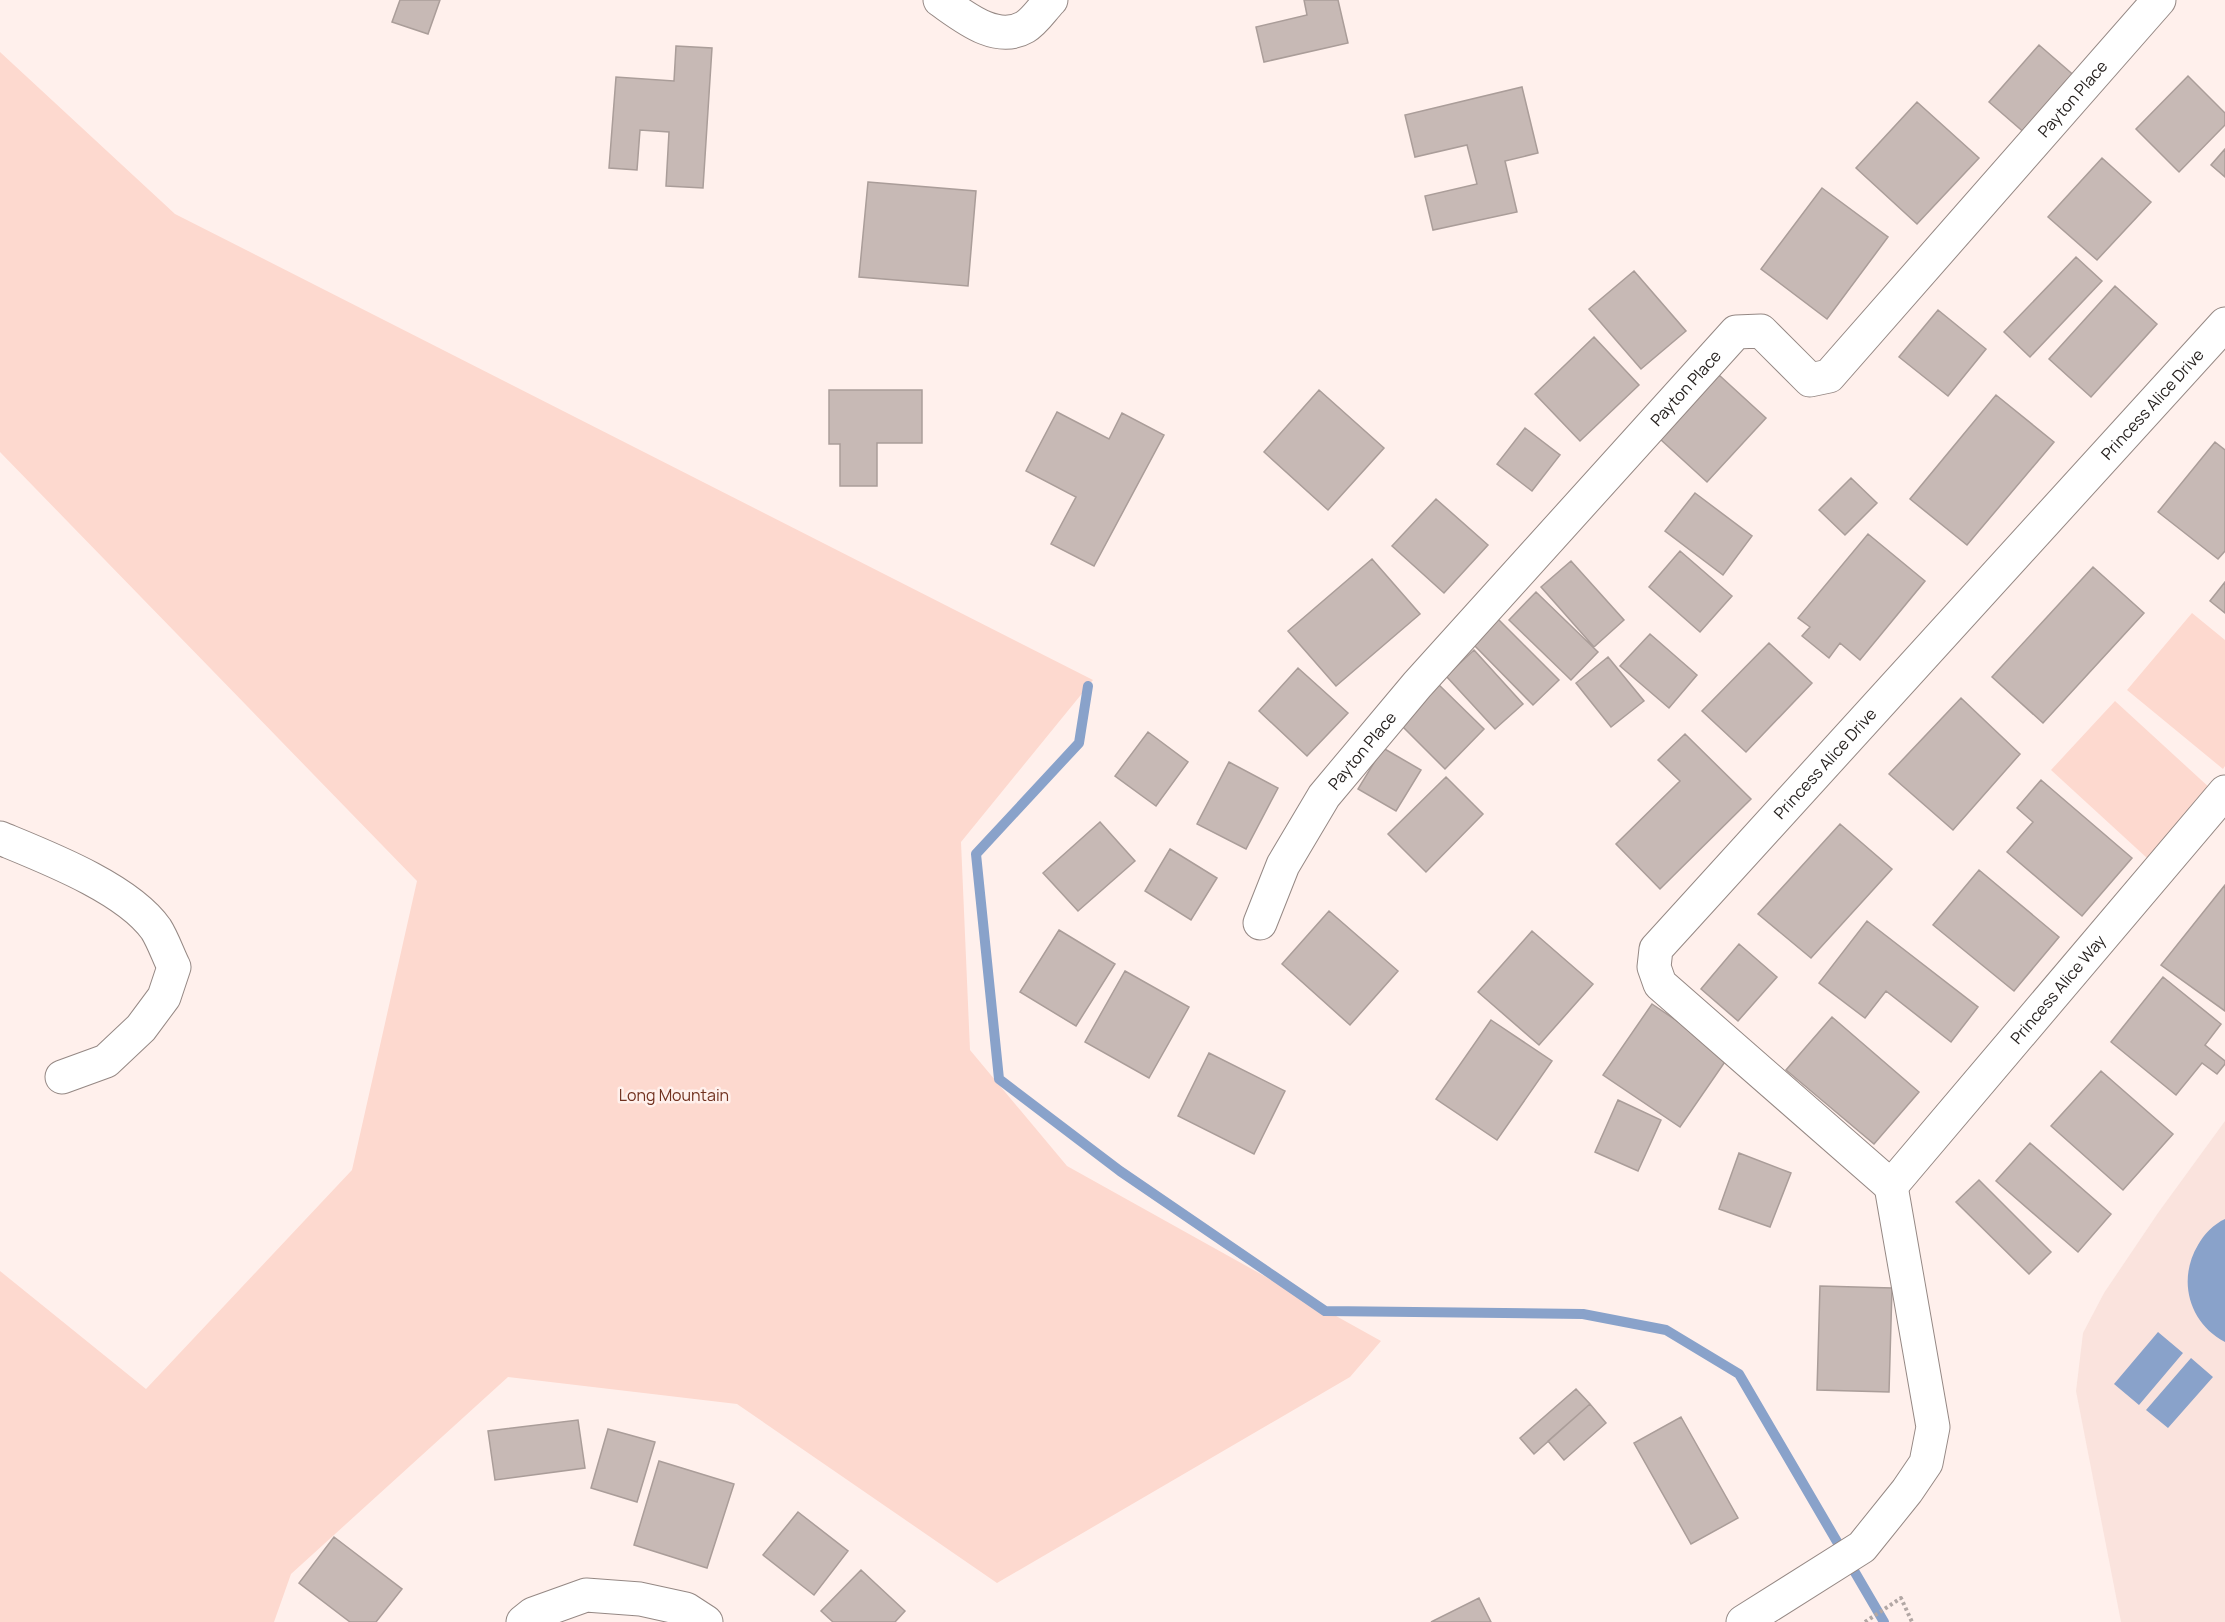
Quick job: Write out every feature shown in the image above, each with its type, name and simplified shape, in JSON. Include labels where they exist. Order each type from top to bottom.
[{"type":"street","points":[[940,0],[976,25],[1003,33],[1025,27],[1051,0]]},
{"type":"street","name":"Payton Place","points":[[1260,923],[1283,866],[1324,796],[1417,684],[1736,333],[1761,331],[1810,380],[1829,376],[2159,0]]},
{"type":"street","name":"Princess Alice Drive","points":[[1891,1186],[1660,984],[1654,967],[1656,949],[2225,324]]},
{"type":"street","name":"Princess Alice Way","points":[[1891,1186],[2225,792]]},
{"type":"street","points":[[0,838],[58,862],[124,897],[156,929],[174,968],[164,997],[141,1028],[106,1061],[62,1077]]},
{"type":"street","points":[[1743,1622],[1832,1568],[1862,1546],[1907,1491],[1926,1463],[1933,1427],[1891,1186]]},
{"type":"street","points":[[523,1622],[533,1614],[586,1595],[640,1599],[686,1609],[706,1622]]},
{"type":"path","points":[[1865,1622],[1901,1598],[1912,1622]]},
{"type":"shaded area","points":[[2225,1121],[2225,1622],[2121,1622],[2076,1391],[2083,1333],[2104,1293],[2158,1213]]},
{"type":"green space","name":"Long Mountain","points":[[0,52],[175,214],[1093,680],[961,842],[970,1050],[1067,1166],[1381,1341],[1350,1377],[997,1583],[737,1404],[508,1377],[291,1574],[274,1622],[0,1622],[0,1271],[146,1389],[352,1170],[417,881],[0,452]]},
{"type":"green space","points":[[2192,613],[2225,640],[2225,766],[2223,769],[2127,690]]},
{"type":"green space","points":[[2115,701],[2211,789],[2147,858],[2051,770]]},
{"type":"water","points":[[2225,1219],[2225,1342],[2203,1324],[2195,1312],[2190,1300],[2188,1272],[2192,1258],[2203,1237]]},
{"type":"water","points":[[2158,1332],[2183,1353],[2139,1405],[2114,1384]]},
{"type":"water","points":[[2191,1358],[2213,1377],[2168,1428],[2146,1410]]},
{"type":"building","points":[[400,0],[440,0],[428,34],[392,22]]},
{"type":"building","points":[[1304,0],[1338,0],[1348,43],[1264,62],[1256,27],[1307,15]]},
{"type":"building","points":[[2039,45],[2077,78],[2027,135],[1989,102]]},
{"type":"building","points":[[676,46],[712,48],[703,188],[666,186],[669,132],[640,130],[637,170],[609,168],[616,77],[674,81]]},
{"type":"building","points":[[2188,76],[2225,113],[2225,125],[2179,172],[2136,129]]},
{"type":"building","points":[[1522,87],[1538,153],[1505,161],[1517,212],[1433,230],[1425,196],[1477,184],[1467,145],[1415,157],[1405,115]]},
{"type":"building","points":[[1917,102],[1979,158],[1917,224],[1856,168]]},
{"type":"building","points":[[2225,149],[2225,177],[2211,165]]},
{"type":"building","points":[[2102,158],[2151,202],[2097,260],[2048,217]]},
{"type":"building","points":[[868,182],[976,191],[968,286],[859,277]]},
{"type":"building","points":[[1822,188],[1888,237],[1827,319],[1761,269]]},
{"type":"building","points":[[2076,257],[2102,281],[2030,357],[2004,332]]},
{"type":"building","points":[[1634,271],[1686,331],[1641,369],[1589,309]]},
{"type":"building","points":[[2115,286],[2157,324],[2091,397],[2049,359]]},
{"type":"building","points":[[1938,310],[1986,349],[1948,396],[1899,357]]},
{"type":"building","points":[[1594,337],[1639,385],[1580,441],[1535,394]]},
{"type":"building","points":[[1719,375],[1766,418],[1707,482],[1660,439]]},
{"type":"building","points":[[829,390],[922,390],[922,443],[877,443],[877,486],[840,486],[840,444],[829,444]]},
{"type":"building","points":[[1319,390],[1384,448],[1328,510],[1264,452]]},
{"type":"building","points":[[1996,395],[2054,442],[1967,545],[1910,499]]},
{"type":"building","points":[[1057,412],[1109,439],[1122,413],[1164,435],[1094,566],[1051,544],[1076,497],[1026,471]]},
{"type":"building","points":[[1525,428],[1560,455],[1532,491],[1497,464]]},
{"type":"building","points":[[2215,442],[2225,450],[2225,551],[2218,559],[2158,512]]},
{"type":"building","points":[[1851,478],[1877,503],[1845,535],[1819,510]]},
{"type":"building","points":[[1695,493],[1752,536],[1723,575],[1665,531]]},
{"type":"building","points":[[1436,499],[1488,545],[1444,593],[1392,546]]},
{"type":"building","points":[[1868,534],[1925,581],[1860,660],[1840,643],[1829,658],[1802,636],[1810,627],[1798,618]]},
{"type":"building","points":[[1680,551],[1732,596],[1700,632],[1649,587]]},
{"type":"building","points":[[1372,559],[1420,614],[1336,686],[1288,631]]},
{"type":"building","points":[[1571,561],[1624,620],[1594,647],[1541,587]]},
{"type":"building","points":[[2093,567],[2144,613],[2043,723],[1992,677]]},
{"type":"building","points":[[2225,582],[2225,613],[2210,601]]},
{"type":"building","points":[[1536,592],[1598,652],[1571,680],[1509,620]]},
{"type":"building","points":[[1498,619],[1559,680],[1533,705],[1473,644]]},
{"type":"building","points":[[1650,634],[1697,675],[1669,708],[1620,666]]},
{"type":"building","points":[[1769,643],[1812,683],[1746,752],[1702,711]]},
{"type":"building","points":[[1474,650],[1523,704],[1495,729],[1446,676]]},
{"type":"building","points":[[1608,657],[1644,701],[1611,727],[1576,683]]},
{"type":"building","points":[[1298,668],[1348,713],[1307,756],[1259,711]]},
{"type":"building","points":[[1437,683],[1484,729],[1445,769],[1398,722]]},
{"type":"building","points":[[1961,698],[2020,754],[1953,830],[1889,774]]},
{"type":"building","points":[[1148,732],[1188,762],[1156,806],[1115,776]]},
{"type":"building","points":[[1685,734],[1751,799],[1660,889],[1616,844],[1680,781],[1658,760]]},
{"type":"building","points":[[1383,748],[1421,770],[1396,811],[1358,789]]},
{"type":"building","points":[[1229,762],[1278,788],[1246,849],[1197,824]]},
{"type":"building","points":[[1446,777],[1483,814],[1426,872],[1388,834]]},
{"type":"building","points":[[2041,780],[2132,858],[2082,916],[2007,852],[2033,822],[2017,808]]},
{"type":"building","points":[[1100,822],[1135,861],[1078,911],[1043,873]]},
{"type":"building","points":[[1840,824],[1892,869],[1811,958],[1758,914]]},
{"type":"building","points":[[1170,849],[1217,878],[1191,920],[1145,891]]},
{"type":"building","points":[[1979,870],[2059,937],[2014,991],[1933,925]]},
{"type":"building","points":[[2225,885],[2225,1011],[2161,965]]},
{"type":"building","points":[[1329,911],[1398,971],[1350,1025],[1282,964]]},
{"type":"building","points":[[1867,921],[1978,1007],[1951,1042],[1886,991],[1865,1018],[1819,983]]},
{"type":"building","points":[[1059,930],[1115,964],[1076,1026],[1020,992]]},
{"type":"building","points":[[1532,931],[1593,984],[1539,1045],[1478,992]]},
{"type":"building","points":[[1739,944],[1777,977],[1738,1021],[1701,989]]},
{"type":"building","points":[[1125,971],[1189,1007],[1149,1078],[1085,1042]]},
{"type":"building","points":[[2163,977],[2221,1024],[2205,1045],[2225,1061],[2225,1064],[2217,1074],[2202,1063],[2176,1095],[2111,1042]]},
{"type":"building","points":[[1652,1004],[1729,1056],[1680,1127],[1603,1075]]},
{"type":"building","points":[[1832,1017],[1919,1092],[1874,1144],[1786,1070]]},
{"type":"building","points":[[1491,1020],[1552,1061],[1497,1140],[1436,1099]]},
{"type":"building","points":[[1209,1053],[1285,1091],[1254,1154],[1178,1116]]},
{"type":"building","points":[[2101,1071],[2173,1134],[2123,1190],[2051,1126]]},
{"type":"building","points":[[1618,1100],[1661,1120],[1638,1171],[1595,1152]]},
{"type":"building","points":[[2030,1143],[2111,1214],[2078,1252],[1996,1181]]},
{"type":"building","points":[[1739,1153],[1791,1173],[1770,1227],[1719,1209]]},
{"type":"building","points":[[1979,1180],[2051,1252],[2029,1274],[1956,1202]]},
{"type":"building","points":[[1820,1286],[1892,1288],[1889,1392],[1817,1390]]},
{"type":"building","points":[[1576,1389],[1590,1404],[1534,1454],[1520,1438]]},
{"type":"building","points":[[1590,1404],[1606,1423],[1564,1460],[1548,1441]]},
{"type":"building","points":[[1681,1417],[1738,1518],[1691,1544],[1634,1443]]},
{"type":"building","points":[[578,1420],[585,1468],[495,1480],[488,1431]]},
{"type":"building","points":[[608,1429],[655,1442],[637,1502],[591,1488]]},
{"type":"building","points":[[659,1461],[734,1484],[707,1568],[634,1545]]},
{"type":"building","points":[[798,1512],[848,1551],[814,1595],[763,1555]]},
{"type":"building","points":[[334,1537],[402,1589],[376,1622],[350,1622],[299,1583]]},
{"type":"building","points":[[861,1570],[905,1611],[895,1622],[833,1622],[821,1611]]},
{"type":"building","points":[[1479,1598],[1491,1622],[1431,1622]]},
{"type":"waterway","points":[[1088,686],[1079,743],[976,854],[999,1079],[1120,1171],[1325,1311],[1583,1314],[1666,1330],[1739,1374],[1884,1622]]}]
